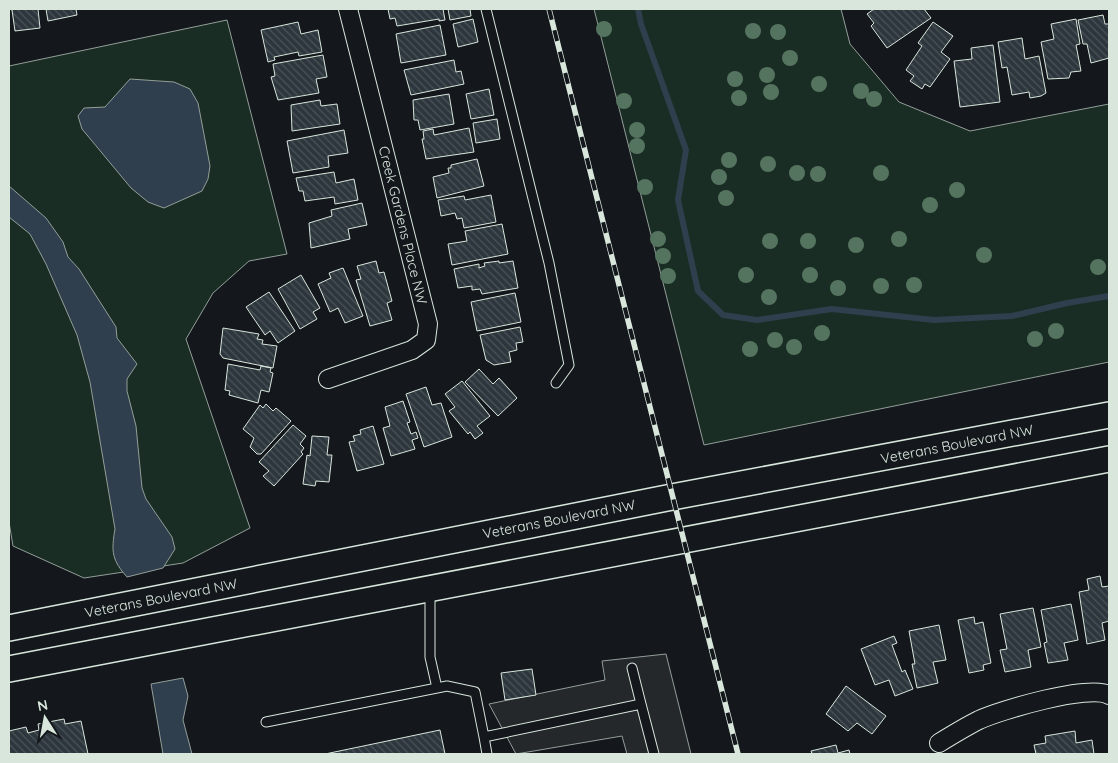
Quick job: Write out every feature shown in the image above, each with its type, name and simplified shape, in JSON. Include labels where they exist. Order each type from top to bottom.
[{"type":"main road","name":"Veterans Boulevard NW","points":[[9,628],[451,540],[1109,415]]},
{"type":"main road","points":[[9,669],[1109,459]]},
{"type":"street","name":"Creek Gardens Place NW","points":[[328,379],[412,350],[426,340],[428,324],[348,9]]},
{"type":"street","points":[[939,743],[980,720],[1023,704],[1093,691],[1109,695]]},
{"type":"lane","points":[[486,9],[549,262],[569,365],[556,383]]},
{"type":"lane","points":[[430,589],[430,658],[437,688]]},
{"type":"lane","points":[[632,668],[654,754]]},
{"type":"lane","points":[[266,722],[447,686],[474,692],[487,754]]},
{"type":"lane","points":[[484,736],[641,704]]},
{"type":"green space","points":[[594,9],[841,9],[850,44],[899,102],[970,131],[1109,104],[1109,362],[704,445]]},
{"type":"green space","points":[[227,20],[287,254],[249,261],[213,293],[186,339],[250,528],[183,563],[84,578],[13,546],[9,522],[9,66]]},
{"type":"shaded area","points":[[666,654],[691,754],[627,754],[622,736],[516,754],[489,704],[605,680],[602,661]]},
{"type":"water","points":[[130,79],[174,82],[190,89],[198,103],[210,166],[208,179],[202,191],[164,208],[148,202],[131,188],[82,129],[78,116],[84,108],[105,107]]},
{"type":"water","points":[[9,186],[46,218],[63,242],[68,257],[79,269],[116,327],[117,338],[137,364],[127,379],[127,391],[136,426],[142,488],[146,499],[172,537],[175,549],[163,568],[127,577],[118,566],[113,550],[115,529],[90,382],[77,335],[46,264],[30,234],[9,217]]},
{"type":"water","points":[[183,678],[188,696],[183,720],[192,754],[163,754],[151,684]]},
{"type":"building","points":[[9,9],[38,9],[40,28],[15,31],[12,10]]},
{"type":"building","points":[[46,9],[76,9],[77,15],[48,21]]},
{"type":"building","points":[[388,9],[443,9],[445,20],[439,21],[439,19],[397,26],[395,18],[390,19]]},
{"type":"building","points":[[448,9],[470,9],[471,16],[450,20]]},
{"type":"building","points":[[874,9],[924,9],[931,18],[887,48],[871,26],[874,23],[867,14]]},
{"type":"building","points":[[1103,15],[1105,24],[1109,24],[1109,58],[1091,63],[1087,44],[1083,44],[1078,20]]},
{"type":"building","points":[[473,19],[478,42],[458,47],[453,24]]},
{"type":"building","points":[[1076,19],[1080,44],[1076,45],[1081,71],[1071,72],[1069,78],[1048,79],[1041,42],[1054,39],[1051,24]]},
{"type":"building","points":[[298,22],[301,34],[318,30],[322,52],[299,56],[298,52],[274,57],[275,60],[268,62],[261,30]]},
{"type":"building","points":[[933,22],[953,36],[941,52],[950,59],[930,87],[925,84],[922,89],[910,81],[914,76],[906,70],[922,46],[918,43]]},
{"type":"building","points":[[440,25],[446,55],[401,63],[396,34]]},
{"type":"building","points":[[1022,38],[1025,59],[1039,56],[1046,93],[1041,96],[1030,98],[1029,92],[1012,95],[1007,67],[1002,68],[998,42]]},
{"type":"building","points":[[993,45],[1000,102],[960,107],[954,61],[972,59],[971,48]]},
{"type":"building","points":[[323,55],[327,77],[316,79],[319,93],[278,100],[271,77],[275,76],[273,64]]},
{"type":"building","points":[[454,60],[456,72],[461,71],[464,84],[411,95],[404,70]]},
{"type":"building","points":[[489,89],[494,115],[471,119],[466,94]]},
{"type":"building","points":[[449,94],[454,124],[420,130],[418,120],[414,120],[413,100]]},
{"type":"building","points":[[320,100],[321,106],[337,104],[340,124],[292,131],[291,105]]},
{"type":"building","points":[[497,119],[500,139],[476,143],[473,123]]},
{"type":"building","points":[[469,128],[474,152],[426,159],[422,139],[424,139],[423,131],[433,129],[434,135]]},
{"type":"building","points":[[344,130],[348,153],[328,156],[329,167],[293,173],[287,141]]},
{"type":"building","points":[[477,159],[484,186],[437,198],[433,177],[449,173],[448,168],[451,168],[451,165]]},
{"type":"building","points":[[334,172],[336,183],[354,179],[358,200],[335,204],[334,197],[305,201],[303,191],[299,191],[296,178]]},
{"type":"building","points":[[491,195],[496,222],[464,228],[462,218],[457,219],[455,213],[441,216],[438,200],[464,196],[465,200]]},
{"type":"building","points":[[362,203],[367,225],[348,229],[350,239],[311,248],[309,223],[332,216],[331,210]]},
{"type":"building","points":[[502,224],[508,254],[452,265],[448,244],[467,241],[465,231]]},
{"type":"building","points":[[376,261],[379,273],[384,272],[392,301],[387,303],[392,320],[370,326],[356,280],[361,279],[357,266]]},
{"type":"building","points":[[499,261],[499,263],[513,261],[518,288],[482,294],[480,289],[472,290],[472,286],[458,288],[454,269],[479,264],[479,268],[485,266],[484,263]]},
{"type":"building","points":[[343,268],[363,316],[345,323],[338,308],[330,312],[318,284],[331,278],[329,273]]},
{"type":"building","points":[[301,275],[320,308],[313,312],[317,319],[300,329],[278,289]]},
{"type":"building","points":[[269,292],[295,331],[278,343],[270,331],[265,335],[246,307]]},
{"type":"building","points":[[515,293],[521,322],[477,331],[471,302]]},
{"type":"building","points":[[520,327],[523,342],[516,343],[517,350],[509,352],[511,362],[494,365],[486,360],[480,335]]},
{"type":"building","points":[[223,328],[259,334],[257,339],[263,340],[262,344],[277,346],[273,368],[223,358],[220,354]]},
{"type":"building","points":[[228,364],[260,370],[261,366],[271,368],[270,372],[273,373],[269,392],[261,390],[258,403],[229,395],[230,391],[225,390]]},
{"type":"building","points":[[479,369],[493,384],[499,378],[517,398],[498,416],[465,382]]},
{"type":"building","points":[[462,381],[490,416],[477,426],[483,433],[475,439],[470,432],[468,434],[449,411],[455,407],[445,394]]},
{"type":"building","points":[[426,387],[432,405],[441,403],[452,437],[424,447],[406,394]]},
{"type":"building","points":[[403,401],[410,422],[407,423],[411,434],[416,432],[418,438],[412,440],[415,449],[391,456],[383,428],[390,426],[385,407]]},
{"type":"building","points":[[266,404],[273,411],[276,408],[291,421],[261,454],[257,454],[250,447],[254,438],[243,429],[260,405],[263,408]]},
{"type":"building","points":[[293,425],[306,436],[300,444],[304,448],[301,452],[303,454],[274,486],[263,476],[269,471],[259,462]]},
{"type":"building","points":[[373,426],[384,464],[357,471],[349,442],[355,441],[353,436],[361,434],[360,430]]},
{"type":"building","points":[[312,436],[329,437],[327,455],[332,455],[329,482],[316,481],[315,486],[303,484],[307,455],[310,456]]},
{"type":"building","points":[[1100,576],[1102,587],[1109,586],[1109,621],[1102,623],[1105,640],[1087,644],[1079,592],[1089,590],[1087,579]]},
{"type":"building","points":[[1071,604],[1078,640],[1064,643],[1068,660],[1048,663],[1044,643],[1047,642],[1041,610]]},
{"type":"building","points":[[1033,608],[1041,647],[1028,650],[1031,667],[1005,672],[1000,650],[1007,649],[1000,614]]},
{"type":"building","points":[[974,617],[975,624],[983,622],[991,663],[983,665],[984,670],[969,673],[958,620]]},
{"type":"building","points":[[939,625],[946,660],[933,662],[938,683],[917,688],[912,664],[915,664],[909,631]]},
{"type":"building","points":[[894,636],[897,643],[892,645],[902,672],[905,670],[913,689],[895,696],[889,680],[875,685],[861,649]]},
{"type":"building","points":[[532,669],[536,695],[505,700],[501,673]]},
{"type":"building","points":[[846,686],[886,716],[872,734],[857,723],[848,731],[826,714]]},
{"type":"building","points":[[64,719],[65,724],[81,721],[88,754],[9,754],[9,731],[26,727],[28,733],[39,730],[38,724]]},
{"type":"building","points":[[440,730],[445,754],[325,754]]},
{"type":"building","points":[[1075,731],[1076,743],[1092,740],[1094,754],[1036,754],[1034,745],[1046,743],[1045,736]]},
{"type":"building","points":[[836,745],[838,753],[849,750],[850,754],[812,754],[811,751]]},
{"type":"waterway","points":[[638,9],[641,24],[686,150],[678,200],[698,291],[723,315],[757,320],[832,309],[934,320],[1012,316],[1067,303],[1109,296]]},
{"type":"railway","points":[[549,9],[738,754]]}]
